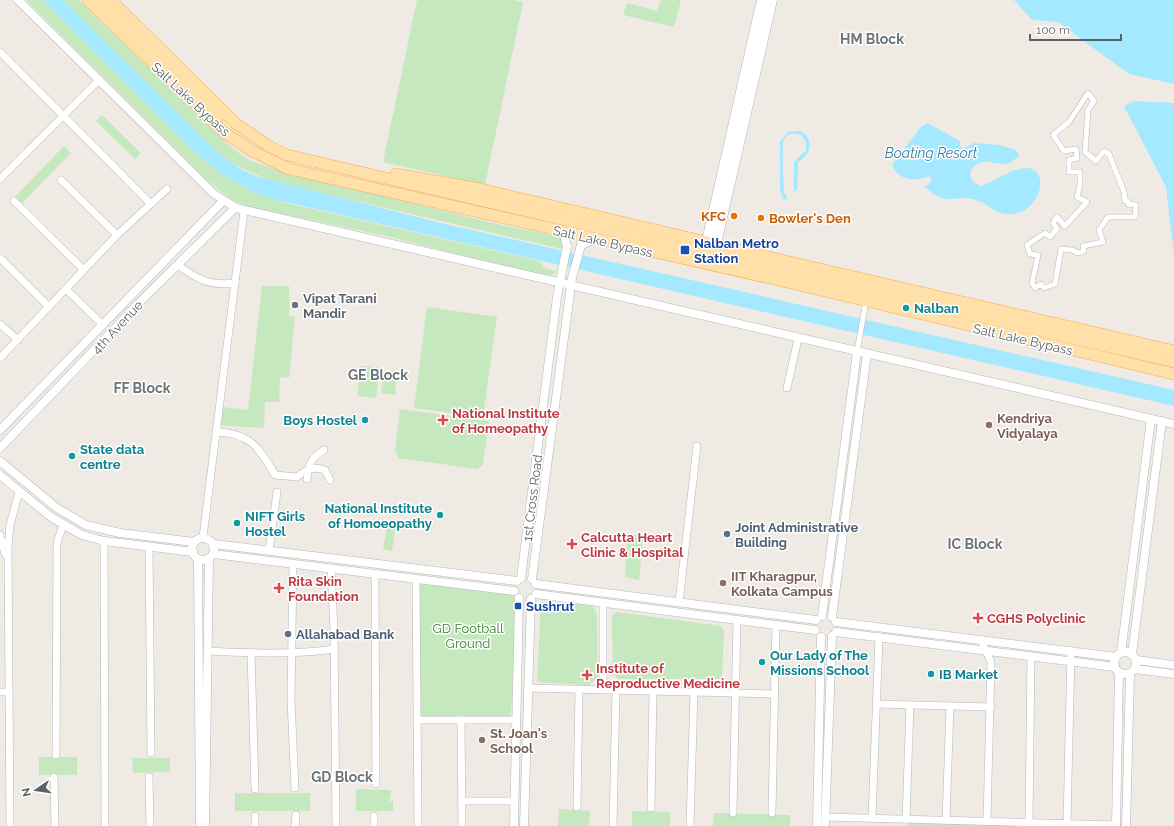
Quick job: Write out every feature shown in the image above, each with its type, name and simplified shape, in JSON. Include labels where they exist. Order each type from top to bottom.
[{"type":"main road","name":"Salt Lake Bypass","points":[[88,0],[225,133],[268,161],[295,171],[370,187],[1174,374]]},
{"type":"main road","points":[[100,0],[232,125],[242,144]]},
{"type":"main road","name":"Salt Lake Bypass","points":[[112,0],[232,125],[263,139],[371,172],[470,198],[616,232],[710,248]]},
{"type":"main road","points":[[710,248],[762,0]]},
{"type":"main road","points":[[710,248],[772,0]]},
{"type":"main road","name":"Salt Lake Bypass","points":[[263,139],[275,150],[287,155],[356,172],[371,172],[455,184],[630,225],[710,248],[870,286],[1174,362]]},
{"type":"main road","points":[[370,187],[371,172]]},
{"type":"main road","points":[[455,184],[470,198]]},
{"type":"main road","points":[[616,232],[630,225]]},
{"type":"main road","name":"Salt Lake Bypass","points":[[870,286],[1174,351]]},
{"type":"main road","points":[[866,302],[870,286]]},
{"type":"street","points":[[18,0],[214,194],[235,208],[560,279],[856,352],[1174,424]]},
{"type":"street","points":[[0,52],[151,204]]},
{"type":"street","points":[[0,179],[99,80]]},
{"type":"street","points":[[1088,94],[1094,101],[1088,110],[1085,152],[1096,161],[1104,151],[1110,154],[1124,192],[1125,201],[1128,201],[1128,204],[1136,205],[1134,217],[1108,217],[1099,230],[1103,242],[1083,246],[1084,251],[1078,253],[1072,250],[1061,249],[1055,284],[1044,288],[1041,284],[1036,288],[1032,282],[1038,255],[1030,254],[1027,245],[1045,233],[1050,237],[1055,234],[1057,229],[1053,222],[1057,217],[1065,226],[1087,202],[1077,197],[1080,185],[1080,172],[1069,172],[1069,160],[1077,158],[1076,149],[1064,151],[1053,135],[1069,122],[1088,94]]},
{"type":"street","points":[[61,180],[117,235]]},
{"type":"street","points":[[0,358],[117,235],[167,189]]},
{"type":"street","points":[[14,201],[84,270]]},
{"type":"street","name":"4th Avenue","points":[[0,430],[223,201]]},
{"type":"street","name":"4th Avenue","points":[[0,449],[139,303],[235,208]]},
{"type":"street","points":[[203,537],[244,211]]},
{"type":"street","name":"1st Cross Road","points":[[517,594],[531,506],[560,279],[567,246],[564,235],[556,230]]},
{"type":"street","name":"1st Cross Road","points":[[533,596],[542,506],[572,282],[579,249],[584,243],[599,240]]},
{"type":"street","points":[[0,258],[49,307]]},
{"type":"street","points":[[178,266],[197,280],[222,285],[235,283]]},
{"type":"street","points":[[66,289],[103,325]]},
{"type":"street","points":[[132,295],[139,303]]},
{"type":"street","points":[[815,630],[819,618],[856,352],[866,302]]},
{"type":"street","points":[[0,324],[18,340]]},
{"type":"street","points":[[787,388],[798,338]]},
{"type":"street","points":[[817,826],[822,787],[834,619],[866,354]]},
{"type":"street","points":[[550,358],[561,361]]},
{"type":"street","points":[[825,817],[872,818],[907,821],[946,820],[1032,824],[1067,823],[1116,825],[1118,655],[1130,582],[1151,419]]},
{"type":"street","points":[[1126,826],[1129,697],[1140,584],[1162,421]]},
{"type":"street","points":[[216,432],[233,433],[249,439],[267,461],[275,475],[297,477],[308,469],[318,467],[325,470],[330,480]]},
{"type":"street","points":[[679,602],[697,446]]},
{"type":"street","points":[[0,449],[0,457]]},
{"type":"street","points":[[307,479],[308,464],[315,456],[324,450]]},
{"type":"street","points":[[0,461],[57,508],[86,525],[120,533],[194,542],[203,537]]},
{"type":"street","points":[[0,475],[19,492],[63,525],[82,535],[104,541],[149,546],[195,555],[202,560],[211,556],[331,568],[517,594],[525,600],[533,596],[776,624],[815,630],[821,636],[829,637],[834,634],[879,637],[1071,661],[1117,670],[1124,675],[1132,672],[1174,674]]},
{"type":"street","points":[[10,826],[8,569],[9,536],[19,492]]},
{"type":"street","points":[[269,551],[278,492]]},
{"type":"street","points":[[1141,496],[1152,497]]},
{"type":"street","points":[[531,506],[542,506]]},
{"type":"street","points":[[56,755],[57,543],[63,525]]},
{"type":"street","points":[[0,535],[8,569]]},
{"type":"street","points":[[203,537],[210,540],[214,544],[519,580],[669,601],[819,618],[826,615],[834,619],[981,640],[1118,655],[1125,652],[1134,657],[1174,664]]},
{"type":"street","points":[[104,541],[105,826]]},
{"type":"street","points":[[194,542],[192,546],[195,555],[203,685],[202,811],[200,826]]},
{"type":"street","points":[[203,685],[208,651],[211,556],[214,544]]},
{"type":"street","points":[[149,546],[151,753]]},
{"type":"street","points":[[304,565],[305,555]]},
{"type":"street","points":[[293,564],[292,652],[295,788]]},
{"type":"street","points":[[331,568],[334,649],[336,826]]},
{"type":"street","points":[[375,574],[376,784]]},
{"type":"street","points":[[416,579],[418,826]]},
{"type":"street","points":[[1130,582],[1140,584]]},
{"type":"street","points":[[514,826],[517,594]]},
{"type":"street","points":[[524,826],[528,688],[533,596]]},
{"type":"street","points":[[668,611],[669,601]]},
{"type":"street","points":[[603,603],[603,690]]},
{"type":"street","points":[[198,615],[208,615]]},
{"type":"street","points":[[733,813],[737,620]]},
{"type":"street","points":[[772,813],[776,624]]},
{"type":"street","points":[[821,636],[822,787],[825,826]]},
{"type":"street","points":[[872,818],[879,637]]},
{"type":"street","points":[[981,640],[991,662],[987,821]]},
{"type":"street","points":[[208,651],[252,654],[310,652],[334,649]]},
{"type":"street","points":[[1067,823],[1072,651]]},
{"type":"street","points":[[252,654],[254,789]]},
{"type":"street","points":[[1031,656],[1032,824]]},
{"type":"street","points":[[528,688],[775,694]]},
{"type":"street","points":[[577,808],[579,689]]},
{"type":"street","points":[[613,826],[616,690]]},
{"type":"street","points":[[651,808],[653,691]]},
{"type":"street","points":[[0,692],[9,692]]},
{"type":"street","points":[[690,826],[694,692]]},
{"type":"street","points":[[1118,697],[1129,697]]},
{"type":"street","points":[[876,704],[991,707]]},
{"type":"street","points":[[907,821],[910,705]]},
{"type":"street","points":[[946,820],[950,706]]},
{"type":"street","points":[[417,720],[516,720]]},
{"type":"street","points":[[462,720],[462,826]]},
{"type":"street","points":[[515,757],[526,757]]},
{"type":"street","points":[[54,777],[55,826]]},
{"type":"street","points":[[149,777],[150,826]]},
{"type":"street","points":[[1116,792],[1127,792]]},
{"type":"street","points":[[462,801],[514,801]]},
{"type":"street","points":[[202,811],[205,826]]},
{"type":"street","points":[[295,826],[296,815]]},
{"type":"street","points":[[255,816],[255,826]]},
{"type":"street","points":[[374,816],[374,826]]},
{"type":"green space","points":[[26,0],[43,0],[199,156],[231,180],[242,186],[264,196],[290,204],[535,260],[541,262],[543,268],[557,271],[555,274],[543,276],[386,236],[249,207],[232,200],[207,180]]},
{"type":"green space","points":[[63,0],[79,0],[232,148],[249,160],[277,170],[493,223],[555,236],[562,240],[565,247],[562,249],[291,186],[262,177],[244,169],[218,153]]},
{"type":"green space","points":[[417,0],[514,0],[523,2],[485,185],[383,162]]},
{"type":"green space","points":[[661,0],[681,0],[674,27],[623,15],[627,3],[657,11]]},
{"type":"green space","points":[[102,115],[141,153],[135,159],[96,121]]},
{"type":"green space","points":[[64,146],[71,153],[22,203],[15,197]]},
{"type":"green space","points":[[262,286],[289,286],[289,316],[295,317],[289,378],[280,377],[279,402],[265,402],[264,428],[219,425],[222,407],[248,410]]},
{"type":"green space","points":[[427,307],[497,317],[483,417],[414,408]]},
{"type":"green space","points":[[360,366],[380,367],[376,398],[357,396]]},
{"type":"green space","points":[[384,371],[397,372],[395,395],[381,393]]},
{"type":"green space","points":[[400,409],[489,421],[483,465],[477,469],[399,458],[395,450]]},
{"type":"green space","points":[[387,527],[395,529],[392,551],[383,549]]},
{"type":"green space","points":[[630,534],[641,535],[643,538],[639,580],[625,577],[626,548]]},
{"type":"green space","name":"GD Football Ground","points":[[420,582],[511,593],[516,602],[511,717],[420,716]]},
{"type":"green space","points":[[541,602],[592,605],[597,614],[598,677],[590,684],[537,682]]},
{"type":"green space","points":[[617,612],[721,626],[724,632],[722,679],[617,679],[613,672],[612,616]]},
{"type":"green space","points":[[39,757],[77,757],[77,775],[39,775]]},
{"type":"green space","points":[[132,758],[170,758],[170,772],[133,773]]},
{"type":"green space","points":[[356,789],[391,790],[389,801],[393,801],[393,811],[356,811]]},
{"type":"green space","points":[[235,793],[310,793],[310,811],[235,811]]},
{"type":"green space","points":[[559,809],[590,811],[589,826],[558,826]]},
{"type":"green space","points":[[632,811],[670,812],[670,826],[632,826]]},
{"type":"green space","points":[[714,813],[790,815],[790,826],[713,826]]},
{"type":"green space","points":[[908,820],[1030,826],[908,826]]},
{"type":"water","points":[[43,0],[63,0],[218,153],[244,171],[259,177],[441,223],[1174,390],[1174,406],[272,199],[251,191],[233,181],[216,170],[199,156]]},
{"type":"water","points":[[1014,0],[1174,0],[1174,84],[1129,74],[1058,22],[1032,20]]},
{"type":"water","points":[[1134,101],[1174,103],[1174,254],[1166,187],[1124,106]]},
{"type":"water","name":"Boating Resort","points":[[927,123],[958,140],[962,149],[974,143],[999,145],[1016,150],[1019,154],[1018,157],[1008,164],[984,162],[975,165],[971,170],[971,178],[976,184],[981,186],[1015,170],[1026,168],[1034,170],[1039,176],[1040,183],[1039,192],[1035,201],[1028,208],[1018,213],[1006,214],[993,209],[980,201],[968,198],[946,199],[933,194],[925,187],[932,181],[930,177],[910,179],[898,174],[893,168],[892,164],[921,127]]},
{"type":"water","points":[[788,132],[803,132],[809,140],[810,147],[807,154],[798,163],[797,189],[794,192],[794,162],[806,150],[806,142],[801,135],[794,134],[786,137],[783,143],[784,193],[787,197],[787,201],[783,198],[780,190],[780,142]]},
{"type":"place","name":"KFC","points":[[734,216]]},
{"type":"place","name":"Bowler's Den","points":[[761,218]]},
{"type":"place","name":"Nalban Metro Station","points":[[685,250]]},
{"type":"place","name":"Vipat Tarani Mandir","points":[[295,305]]},
{"type":"place","name":"Nalban","points":[[906,308]]},
{"type":"place","name":"Boys Hostel","points":[[365,420]]},
{"type":"place","name":"National Institute of Homeopathy","points":[[443,420]]},
{"type":"place","name":"Kendriya Vidyalaya","points":[[989,425]]},
{"type":"place","name":"State data centre","points":[[72,456]]},
{"type":"place","name":"National Institute of Homoeopathy","points":[[440,515]]},
{"type":"place","name":"NIFT Girls Hostel","points":[[237,523]]},
{"type":"place","name":"Joint Administrative Building","points":[[727,534]]},
{"type":"place","name":"Calcutta Heart Clinic & Hospital","points":[[572,544]]},
{"type":"place","name":"IIT Kharagpur, Kolkata Campus","points":[[723,583]]},
{"type":"place","name":"Rita Skin Foundation","points":[[279,588]]},
{"type":"place","name":"Sushrut","points":[[518,606]]},
{"type":"place","name":"CGHS Polyclinic","points":[[978,618]]},
{"type":"place","name":"Allahabad Bank","points":[[288,634]]},
{"type":"place","name":"Our Lady of The Missions School","points":[[762,662]]},
{"type":"place","name":"IB Market","points":[[931,674]]},
{"type":"place","name":"Institute of Reproductive Medicine","points":[[587,675]]},
{"type":"place","name":"St. Joan's School","points":[[482,740]]},
{"type":"district","name":"HM Block","points":[[872,39]]},
{"type":"district","name":"GE Block","points":[[378,375]]},
{"type":"district","name":"FF Block","points":[[142,388]]},
{"type":"district","name":"IC Block","points":[[975,544]]},
{"type":"district","name":"GD Block","points":[[342,777]]}]
